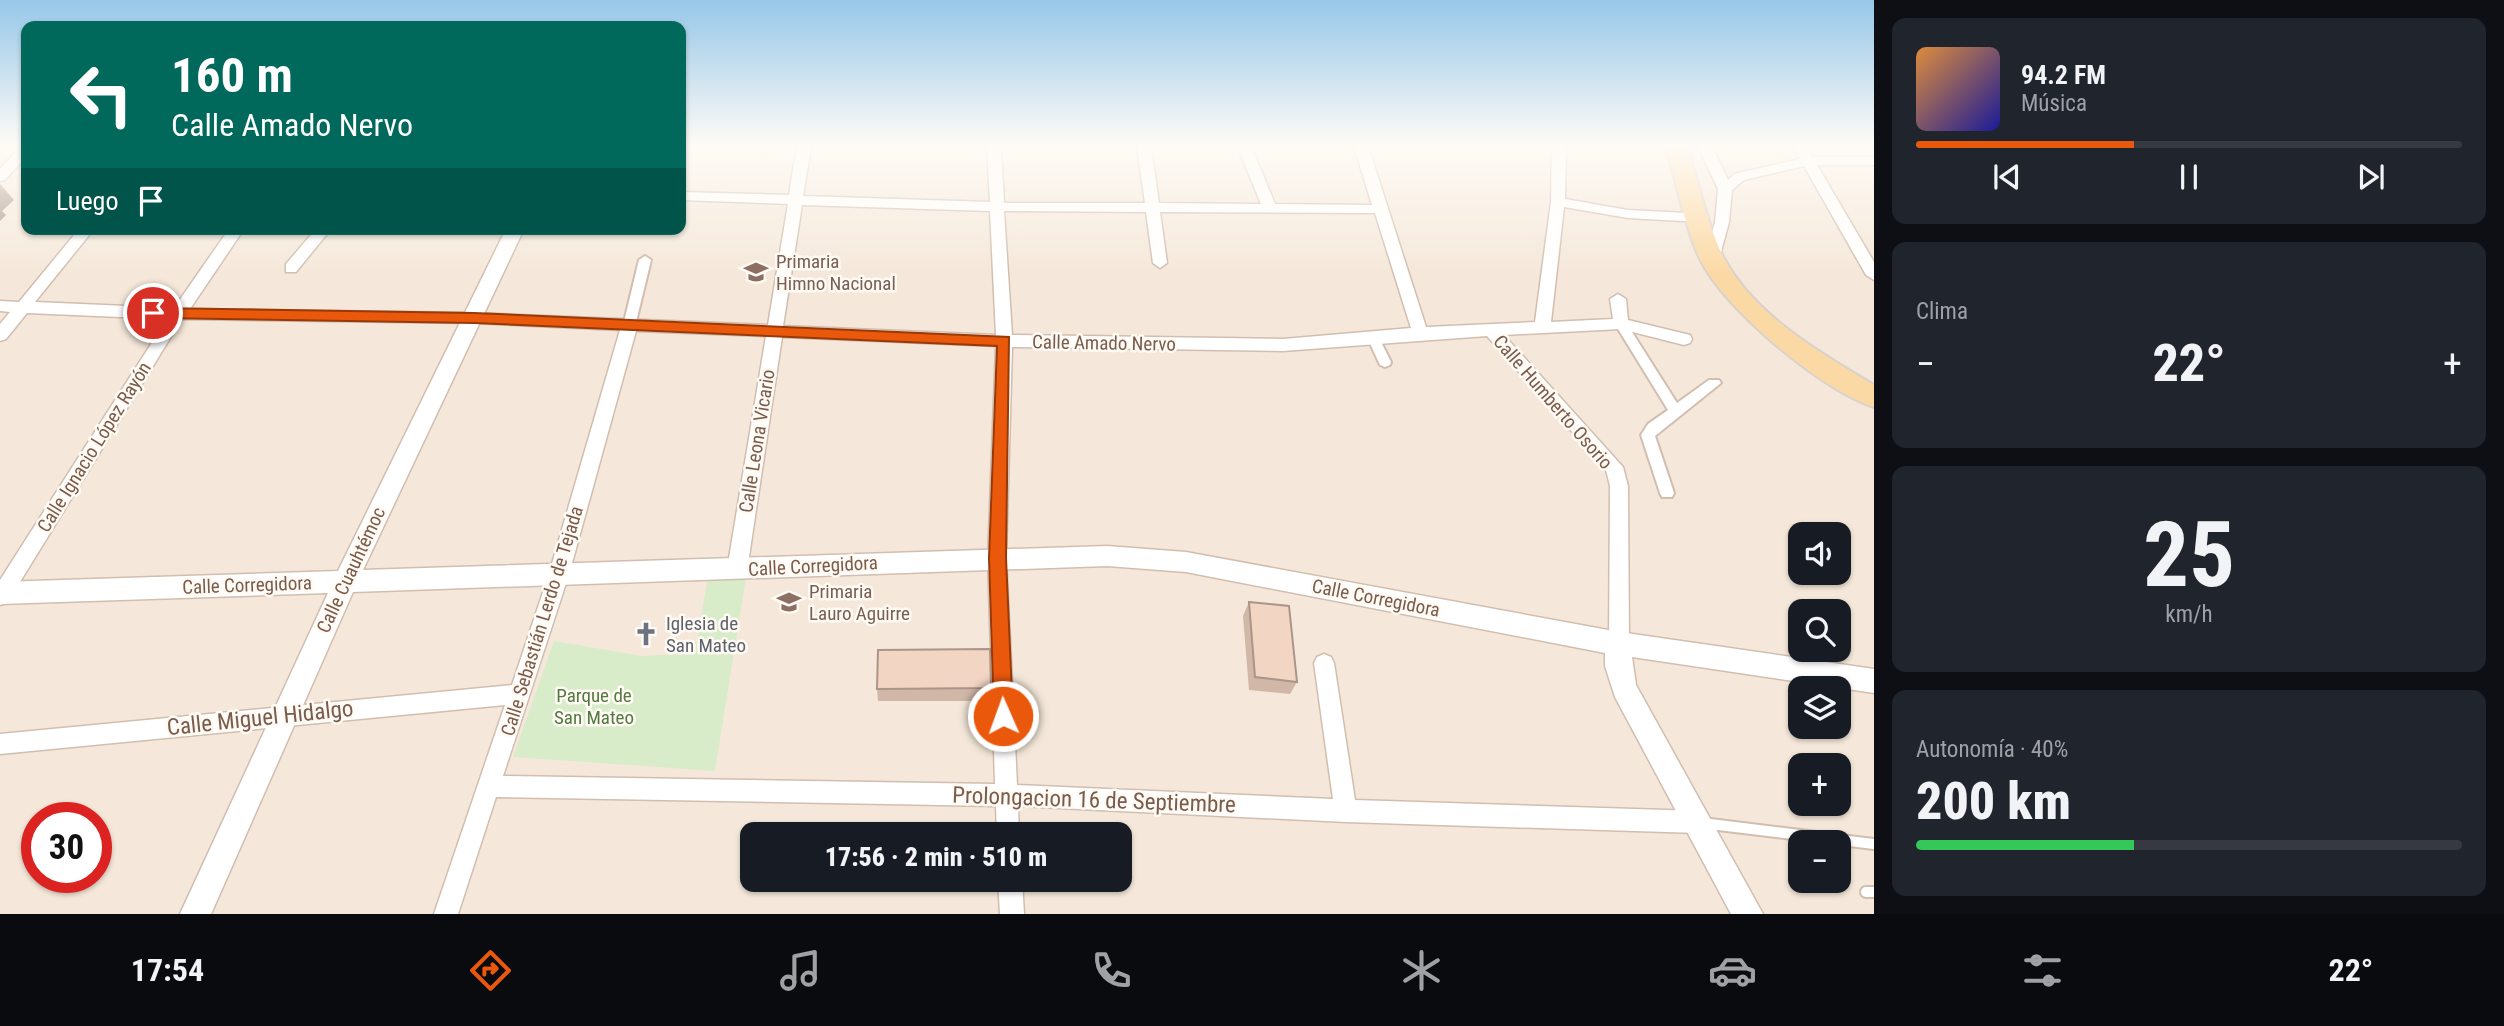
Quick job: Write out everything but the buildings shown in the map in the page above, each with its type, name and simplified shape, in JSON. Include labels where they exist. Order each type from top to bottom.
[{"type":"main road","points":[[1691,189],[1712,259],[1734,290],[1762,320],[1835,374],[1874,397]]},
{"type":"street","name":"Calle Leona Vicario","points":[[737,570],[798,189]]},
{"type":"street","points":[[997,189],[1004,341],[998,558],[1007,822]]},
{"type":"street","points":[[1148,189],[1160,263]]},
{"type":"street","points":[[1262,189],[1270,209]]},
{"type":"street","points":[[1374,189],[1420,333]]},
{"type":"street","points":[[1542,327],[1558,189]]},
{"type":"street","points":[[1712,259],[1722,222],[1725,189]]},
{"type":"street","points":[[1824,189],[1872,269]]},
{"type":"street","points":[[686,196],[998,207],[1380,209]]},
{"type":"street","points":[[1558,202],[1616,213],[1701,217]]},
{"type":"street","points":[[0,335],[82,235]]},
{"type":"street","name":"Calle Ignacio López Rayón","points":[[1,595],[178,314],[233,235]]},
{"type":"street","points":[[291,268],[319,235]]},
{"type":"street","name":"Calle Cuauhtémoc","points":[[195,914],[345,582],[512,235]]},
{"type":"street","points":[[629,326],[645,260]]},
{"type":"street","points":[[1618,299],[1621,324],[1675,411]]},
{"type":"street","name":"Calle Amado Nervo","points":[[0,306],[178,314],[474,318],[1004,341],[1283,345],[1420,333],[1621,324],[1684,339]]},
{"type":"street","name":"Calle Sebastián Lerdo de Tejada","points":[[446,914],[559,574],[629,326]]},
{"type":"street","name":"Calle Humberto Osorio","points":[[1490,329],[1614,467],[1619,486],[1619,644]]},
{"type":"street","points":[[1373,337],[1385,362]]},
{"type":"street","points":[[1667,493],[1648,435],[1675,411],[1714,383]]},
{"type":"street","name":"Calle Corregidora","points":[[1,595],[1107,556],[1186,562],[1619,644],[1874,681]]},
{"type":"street","points":[[1619,644],[1618,666],[1624,688],[1748,914]]},
{"type":"street","points":[[1324,663],[1346,811]]},
{"type":"street","name":"Calle Miguel Hidalgo","points":[[0,744],[285,714],[520,694]]},
{"type":"street","name":"Prolongacion 16 de Septiembre","points":[[489,786],[1006,795],[1346,811],[1698,822]]},
{"type":"street","points":[[1011,892],[1012,914]]},
{"type":"lane","points":[[1698,822],[1874,844]]},
{"type":"shaded area","points":[[0,189],[21,189],[21,235],[686,235],[686,189],[1874,189],[1874,914],[0,914]]},
{"type":"green space","name":"Parque de San Mateo","points":[[708,576],[746,577],[715,771],[513,757],[554,641],[642,656],[695,653]]},
{"type":"place","name":"Primaria Himno Nacional","points":[[756,272]]},
{"type":"place","name":"Primaria Lauro Aguirre","points":[[789,602]]},
{"type":"place","name":"Iglesia de San Mateo","points":[[646,634]]},
{"type":"route","points":[[153,313],[474,318],[1004,341],[998,558],[1003,716]]}]
